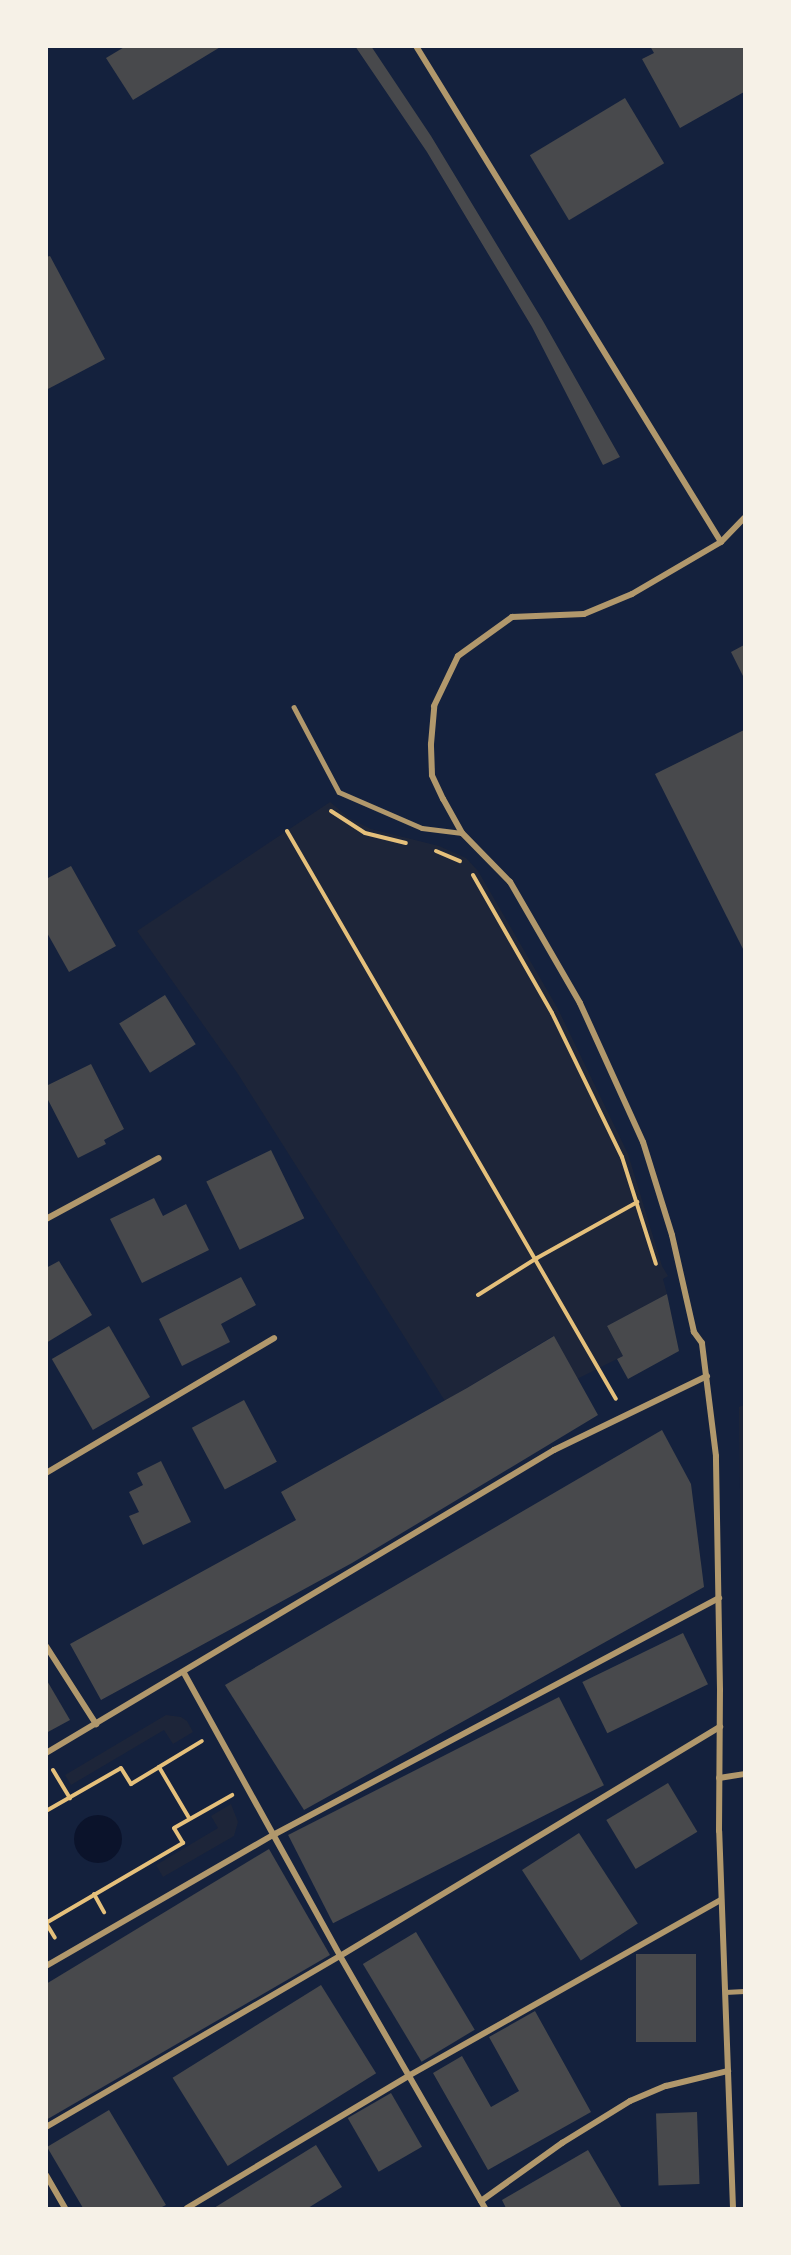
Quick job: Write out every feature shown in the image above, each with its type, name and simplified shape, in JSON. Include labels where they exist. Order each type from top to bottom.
[{"type":"street","points":[[416,46],[721,542]]},
{"type":"street","points":[[733,2208],[719,1779],[716,1456],[702,1343],[694,1332],[672,1235],[646,1152],[580,1003],[510,882],[462,833],[432,776],[431,744],[434,706],[458,656],[512,617],[584,614],[632,594],[721,542],[744,518]]},
{"type":"street","points":[[46,1218],[159,1158]]},
{"type":"street","points":[[46,1473],[274,1338]]},
{"type":"street","points":[[46,1753],[184,1673],[554,1450],[706,1376]]},
{"type":"street","points":[[46,1966],[275,1834],[719,1598]]},
{"type":"street","points":[[46,1646],[96,1724]]},
{"type":"street","points":[[184,1673],[275,1834],[340,1956],[486,2208]]},
{"type":"street","points":[[46,2127],[340,1956],[720,1727]]},
{"type":"street","points":[[719,1779],[744,1774]]},
{"type":"street","points":[[186,2208],[410,2075],[722,1900]]},
{"type":"street","points":[[481,2201],[562,2143],[630,2101],[666,2086],[728,2072]]},
{"type":"street","points":[[46,2175],[65,2208]]},
{"type":"lane","points":[[294,708],[339,792],[422,828],[462,833]]},
{"type":"lane","points":[[725,1992],[744,1990]]},
{"type":"path","points":[[324,806],[365,833],[416,846]]},
{"type":"path","points":[[287,831],[537,1258],[624,1415]]},
{"type":"path","points":[[434,850],[461,862],[473,874],[552,1012],[622,1157],[656,1264]]},
{"type":"path","points":[[478,1295],[537,1258],[637,1202]]},
{"type":"path","points":[[46,1811],[121,1768],[131,1784],[202,1741]]},
{"type":"path","points":[[49,1765],[70,1798]]},
{"type":"path","points":[[159,1767],[189,1819]]},
{"type":"path","points":[[60,1945],[46,1923],[183,1843],[174,1828],[228,1797]]},
{"type":"path","points":[[94,1894],[97,1900]]},
{"type":"shaded area","points":[[330,802],[349,818],[371,829],[439,846],[466,858],[478,871],[558,1009],[628,1154],[662,1266],[668,1276],[663,1279],[667,1294],[607,1326],[623,1356],[577,1379],[553,1336],[445,1401],[238,1074],[137,931]]},
{"type":"shaded area","points":[[744,1405],[744,1740],[743,1741],[739,1407]]},
{"type":"shaded area","points":[[166,1715],[181,1717],[187,1721],[193,1732],[173,1744],[164,1730],[71,1785],[65,1775]]},
{"type":"shaded area","points":[[231,1804],[238,1822],[234,1836],[163,1877],[156,1865],[218,1828],[211,1816]]},
{"type":"shaded area","points":[[98,1815],[115,1822],[122,1839],[115,1856],[98,1863],[81,1856],[74,1839],[81,1822]]},
{"type":"building","points":[[126,46],[222,46],[133,100],[106,58]]},
{"type":"building","points":[[355,46],[371,46],[431,136],[543,321],[620,457],[603,465],[532,327],[427,152]]},
{"type":"building","points":[[650,46],[744,46],[744,92],[680,128],[642,59],[654,53]]},
{"type":"building","points":[[625,98],[664,163],[569,220],[530,155]]},
{"type":"building","points":[[50,256],[105,359],[46,390],[46,257]]},
{"type":"building","points":[[744,645],[744,678],[731,652]]},
{"type":"building","points":[[744,730],[744,951],[655,774]]},
{"type":"building","points":[[71,866],[116,946],[69,972],[46,931],[46,879]]},
{"type":"building","points":[[165,995],[196,1044],[150,1073],[119,1024]]},
{"type":"building","points":[[91,1064],[124,1129],[104,1140],[106,1144],[78,1158],[46,1096],[46,1086]]},
{"type":"building","points":[[271,1150],[304,1218],[240,1250],[206,1182]]},
{"type":"building","points":[[154,1198],[163,1216],[186,1204],[209,1250],[142,1283],[110,1219]]},
{"type":"building","points":[[59,1261],[92,1315],[46,1343],[46,1268]]},
{"type":"building","points":[[241,1277],[256,1305],[221,1324],[230,1342],[182,1366],[159,1319]]},
{"type":"building","points":[[667,1294],[679,1351],[628,1379],[617,1359],[623,1356],[607,1326]]},
{"type":"building","points":[[109,1326],[150,1397],[93,1430],[52,1359]]},
{"type":"building","points":[[554,1336],[598,1415],[352,1563],[101,1700],[70,1644],[296,1520],[281,1492],[467,1388]]},
{"type":"building","points":[[244,1400],[277,1462],[225,1490],[192,1428]]},
{"type":"building","points":[[662,1430],[691,1484],[704,1587],[304,1810],[225,1685]]},
{"type":"building","points":[[161,1461],[191,1522],[143,1545],[129,1516],[139,1512],[129,1492],[143,1485],[137,1473]]},
{"type":"building","points":[[683,1633],[708,1684],[607,1733],[582,1682]]},
{"type":"building","points":[[46,1679],[70,1720],[46,1733]]},
{"type":"building","points":[[559,1697],[604,1785],[333,1923],[288,1835]]},
{"type":"building","points":[[668,1783],[697,1832],[636,1869],[606,1820]]},
{"type":"building","points":[[579,1833],[638,1924],[581,1961],[522,1870]]},
{"type":"building","points":[[269,1849],[330,1955],[46,2120],[46,1984]]},
{"type":"building","points":[[416,1932],[475,2030],[422,2062],[363,1964]]},
{"type":"building","points":[[636,1954],[696,1954],[696,2042],[636,2042]]},
{"type":"building","points":[[321,1985],[376,2073],[228,2166],[173,2078]]},
{"type":"building","points":[[535,2011],[591,2112],[488,2170],[433,2073],[462,2056],[491,2107],[519,2091],[489,2037]]},
{"type":"building","points":[[391,2093],[422,2147],[379,2172],[348,2118]]},
{"type":"building","points":[[109,2110],[166,2205],[160,2208],[83,2208],[47,2147]]},
{"type":"building","points":[[697,2112],[700,2184],[659,2185],[656,2113]]},
{"type":"building","points":[[316,2145],[342,2187],[308,2208],[214,2208]]},
{"type":"building","points":[[588,2150],[622,2208],[506,2208],[502,2200]]}]
